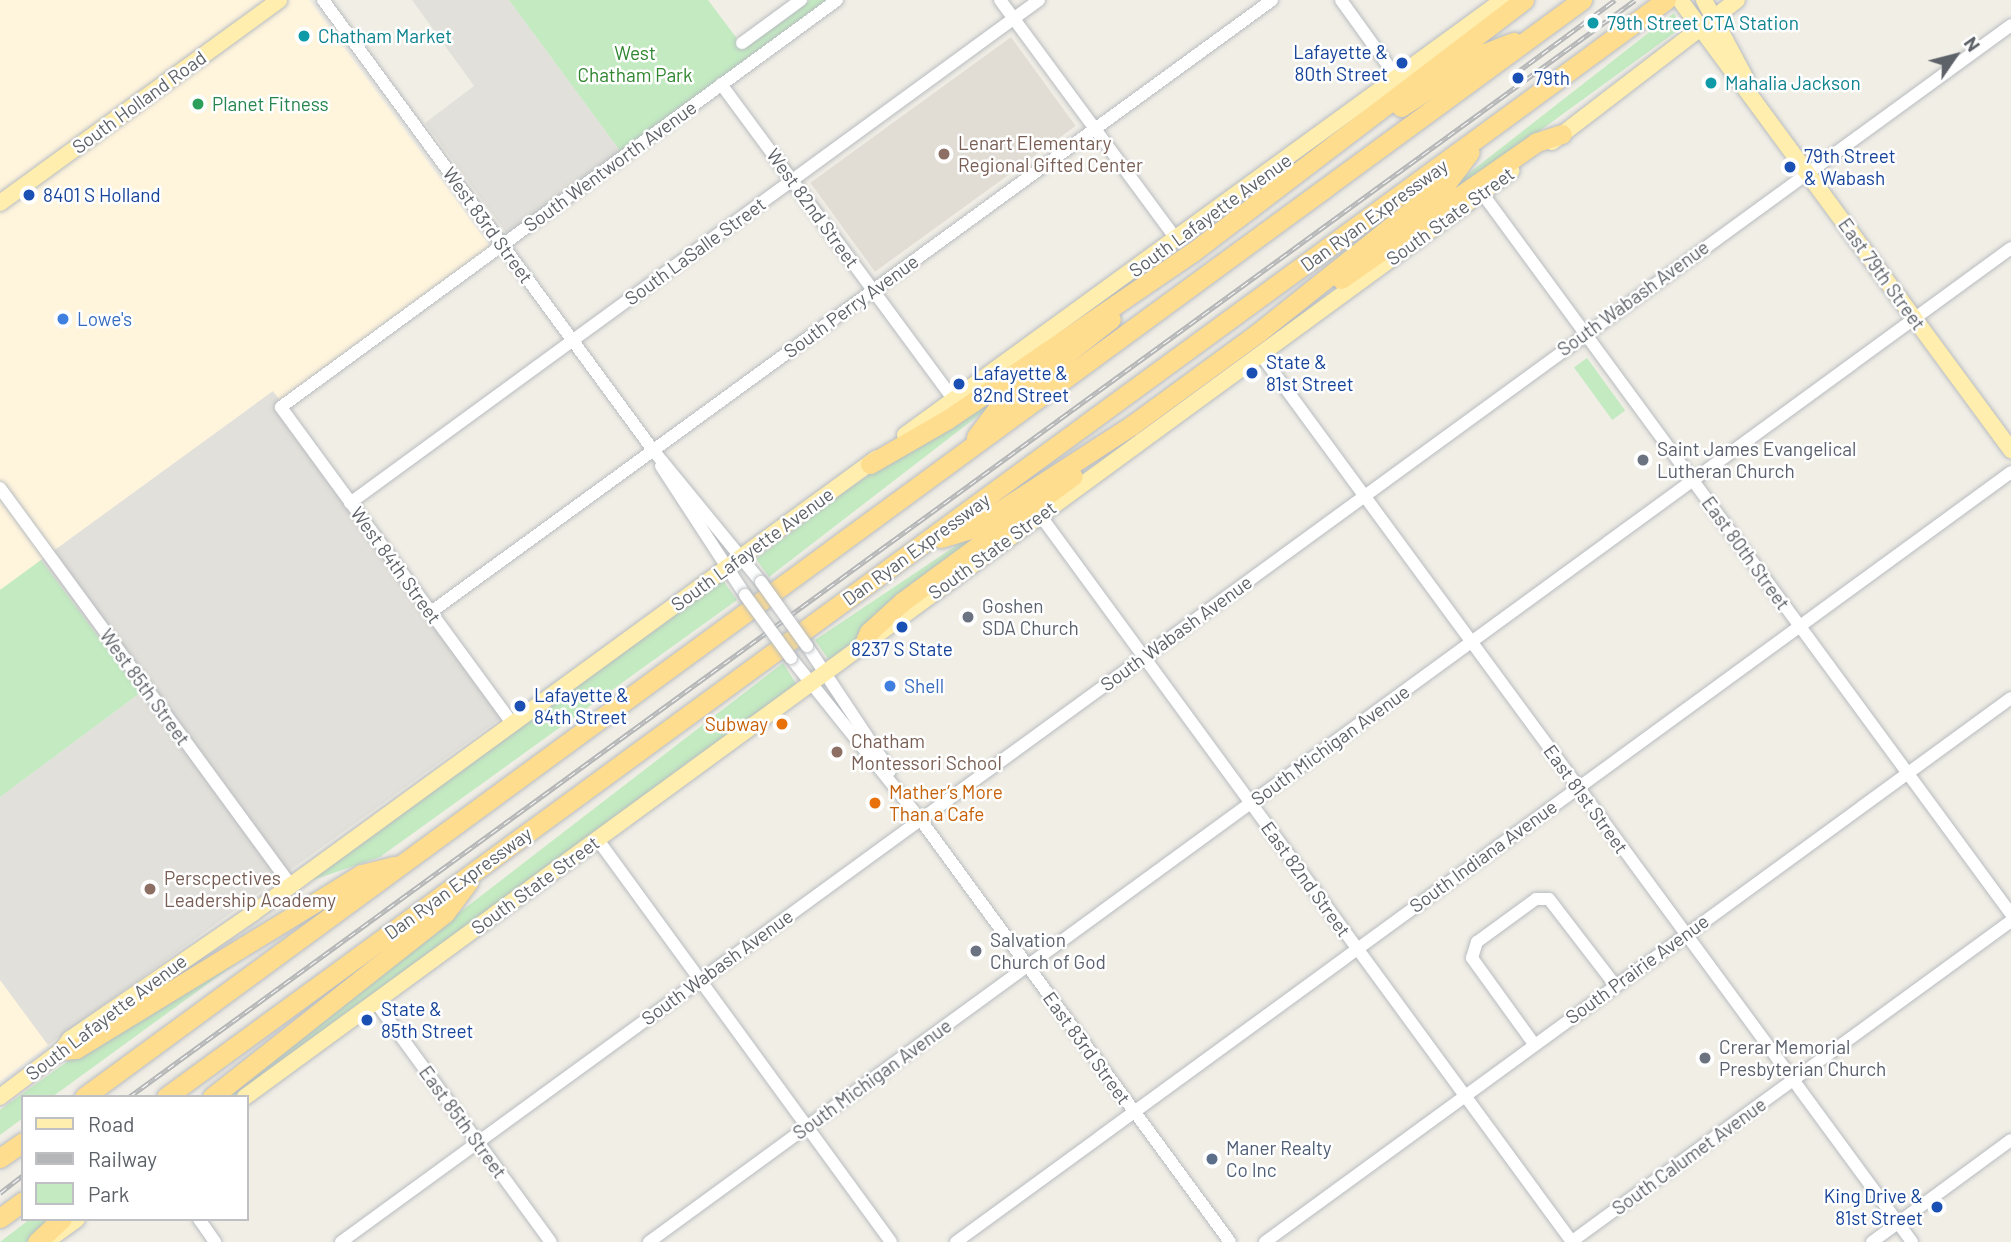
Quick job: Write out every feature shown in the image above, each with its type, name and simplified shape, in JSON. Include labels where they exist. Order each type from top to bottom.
[{"type":"highway","points":[[964,454],[997,410],[1193,252],[1524,0]]},
{"type":"highway","points":[[88,1095],[1582,0]]},
{"type":"highway","name":"Dan Ryan Expressway","points":[[169,1095],[1484,134],[1676,2]]},
{"type":"highway","points":[[1314,162],[1482,54],[1536,34]]},
{"type":"highway","points":[[928,542],[973,528],[1132,425],[1259,332],[1448,181],[1484,134]]},
{"type":"highway","points":[[1259,332],[1276,325],[1537,142],[1562,134]]},
{"type":"highway","points":[[870,464],[948,419],[1193,252]]},
{"type":"highway","points":[[863,646],[869,632],[902,602],[1054,491],[1132,425]]},
{"type":"highway","points":[[62,1050],[76,1049],[362,874],[406,863]]},
{"type":"highway","points":[[215,1095],[445,913],[478,868]]},
{"type":"highway","points":[[0,1158],[21,1143]]},
{"type":"highway","points":[[0,1218],[21,1203]]},
{"type":"highway","points":[[37,1242],[60,1221]]},
{"type":"main road","name":"South Holland Road","points":[[0,203],[279,0]]},
{"type":"main road","name":"South Lafayette Avenue","points":[[0,1097],[62,1050],[70,1039],[291,885],[1503,0]]},
{"type":"main road","name":"East 79th Street","points":[[1704,0],[1715,16],[1752,98]]},
{"type":"main road","name":"South State Street","points":[[247,1095],[1562,134],[1737,0]]},
{"type":"main road","name":"East 79th Street","points":[[1676,2],[1752,98],[2011,450]]},
{"type":"main road","points":[[46,1242],[74,1221]]},
{"type":"street","name":"West 83rd Street","points":[[323,0],[653,450],[741,555],[827,672]]},
{"type":"street","points":[[742,43],[801,0]]},
{"type":"street","name":"South Wentworth Avenue","points":[[281,407],[837,0]]},
{"type":"street","points":[[1000,0],[1177,240]]},
{"type":"street","name":"South LaSalle Street","points":[[351,503],[1039,0]]},
{"type":"street","name":"South Perry Avenue","points":[[431,612],[1272,0]]},
{"type":"street","points":[[1341,0],[1398,78]]},
{"type":"street","name":"South Wabash Avenue","points":[[341,1242],[2011,25]]},
{"type":"street","name":"West 82nd Street","points":[[721,85],[954,400]]},
{"type":"street","name":"East 80th Street","points":[[1482,192],[2011,914]]},
{"type":"street","name":"South Michigan Avenue","points":[[649,1242],[2011,248]]},
{"type":"street","name":"East 81st Street","points":[[1261,355],[1912,1242]]},
{"type":"street","name":"West 84th Street","points":[[281,407],[512,723]]},
{"type":"street","name":"West 83rd Street","points":[[653,450],[725,567],[810,684]]},
{"type":"street","name":"South Indiana Avenue","points":[[956,1242],[2011,472]]},
{"type":"street","name":"West 85th Street","points":[[0,488],[291,885]]},
{"type":"street","name":"East 82nd Street","points":[[1040,515],[1571,1242]]},
{"type":"street","name":"East 83rd Street","points":[[827,672],[920,819]]},
{"type":"street","name":"East 83rd Street","points":[[810,684],[920,819],[1230,1242]]},
{"type":"street","name":"South Prairie Avenue","points":[[1265,1242],[2011,698]]},
{"type":"street","points":[[598,840],[891,1242]]},
{"type":"street","points":[[1534,1044],[1472,958],[1477,942],[1536,899],[1549,899],[1615,985]]},
{"type":"street","name":"South Calumet Avenue","points":[[1571,1242],[2011,921]]},
{"type":"street","name":"East 85th Street","points":[[375,1001],[551,1242]]},
{"type":"street","points":[[1872,1242],[2011,1140]]},
{"type":"street","points":[[200,1221],[215,1242]]},
{"type":"shaded area","name":"Chatham Market","points":[[0,0],[309,0],[491,248],[280,402],[272,392],[0,590]]},
{"type":"shaded area","points":[[412,0],[509,0],[621,152],[508,235],[425,123],[474,86]]},
{"type":"shaded area","name":"Lenart Elementary Regional Gifted Center","points":[[1011,37],[1076,126],[875,272],[810,183]]},
{"type":"shaded area","points":[[273,391],[508,713],[48,1045],[0,980],[0,797],[140,693],[41,560]]},
{"type":"shaded area","points":[[0,980],[48,1045],[0,1081]]},
{"type":"green space","name":"West Chatham Park","points":[[509,0],[708,0],[744,48],[810,0],[830,0],[621,152]]},
{"type":"green space","points":[[1674,13],[1681,28],[1450,196],[1446,191]]},
{"type":"green space","points":[[1105,318],[769,577],[756,559],[848,489]]},
{"type":"green space","points":[[1587,358],[1625,411],[1612,420],[1574,367]]},
{"type":"green space","points":[[1057,478],[872,623],[849,647],[829,660],[815,640]]},
{"type":"green space","points":[[41,560],[140,693],[0,797],[0,590]]},
{"type":"green space","points":[[724,582],[737,600],[380,857],[310,881],[716,583]]},
{"type":"green space","points":[[783,663],[797,685],[238,1095],[223,1095]]},
{"type":"green space","points":[[261,945],[55,1095],[21,1095],[21,1119],[0,1135],[0,1110],[85,1049]]},
{"type":"green space","points":[[27,1221],[52,1221],[26,1242],[0,1242]]},
{"type":"railway","points":[[1516,73],[1615,0]]},
{"type":"railway","points":[[132,1095],[1635,0]]},
{"type":"railway","points":[[0,1193],[21,1177]]},
{"type":"place","name":"79th Street CTA Station","points":[[1593,23]]},
{"type":"place","name":"Chatham Market","points":[[304,36]]},
{"type":"place","name":"Lafayette & 80th Street","points":[[1402,63]]},
{"type":"place","name":"79th","points":[[1518,78]]},
{"type":"place","name":"Mahalia Jackson","points":[[1711,83]]},
{"type":"place","name":"Planet Fitness","points":[[198,104]]},
{"type":"place","name":"Lenart Elementary Regional Gifted Center","points":[[944,154]]},
{"type":"place","name":"79th Street & Wabash","points":[[1790,167]]},
{"type":"place","name":"8401 S Holland","points":[[29,195]]},
{"type":"place","name":"Lowe's","points":[[63,319]]},
{"type":"place","name":"State & 81st Street","points":[[1252,373]]},
{"type":"place","name":"Lafayette & 82nd Street","points":[[959,384]]},
{"type":"place","name":"Saint James Evangelical Lutheran Church","points":[[1643,460]]},
{"type":"place","name":"Goshen SDA Church","points":[[968,617]]},
{"type":"place","name":"8237 S State","points":[[902,627]]},
{"type":"place","name":"Shell","points":[[890,686]]},
{"type":"place","name":"Lafayette & 84th Street","points":[[520,706]]},
{"type":"place","name":"Subway","points":[[782,724]]},
{"type":"place","name":"Chatham Montessori School","points":[[837,752]]},
{"type":"place","name":"Mather’s More Than a Cafe","points":[[875,803]]},
{"type":"place","name":"Perscpectives Leadership Academy","points":[[150,889]]},
{"type":"place","name":"Salvation Church of God","points":[[976,951]]},
{"type":"place","name":"State & 85th Street","points":[[367,1020]]},
{"type":"place","name":"Crerar Memorial Presbyterian Church","points":[[1705,1058]]},
{"type":"place","name":"Maner Realty Co Inc","points":[[1212,1159]]},
{"type":"place","name":"King Drive & 81st Street","points":[[1937,1207]]}]
